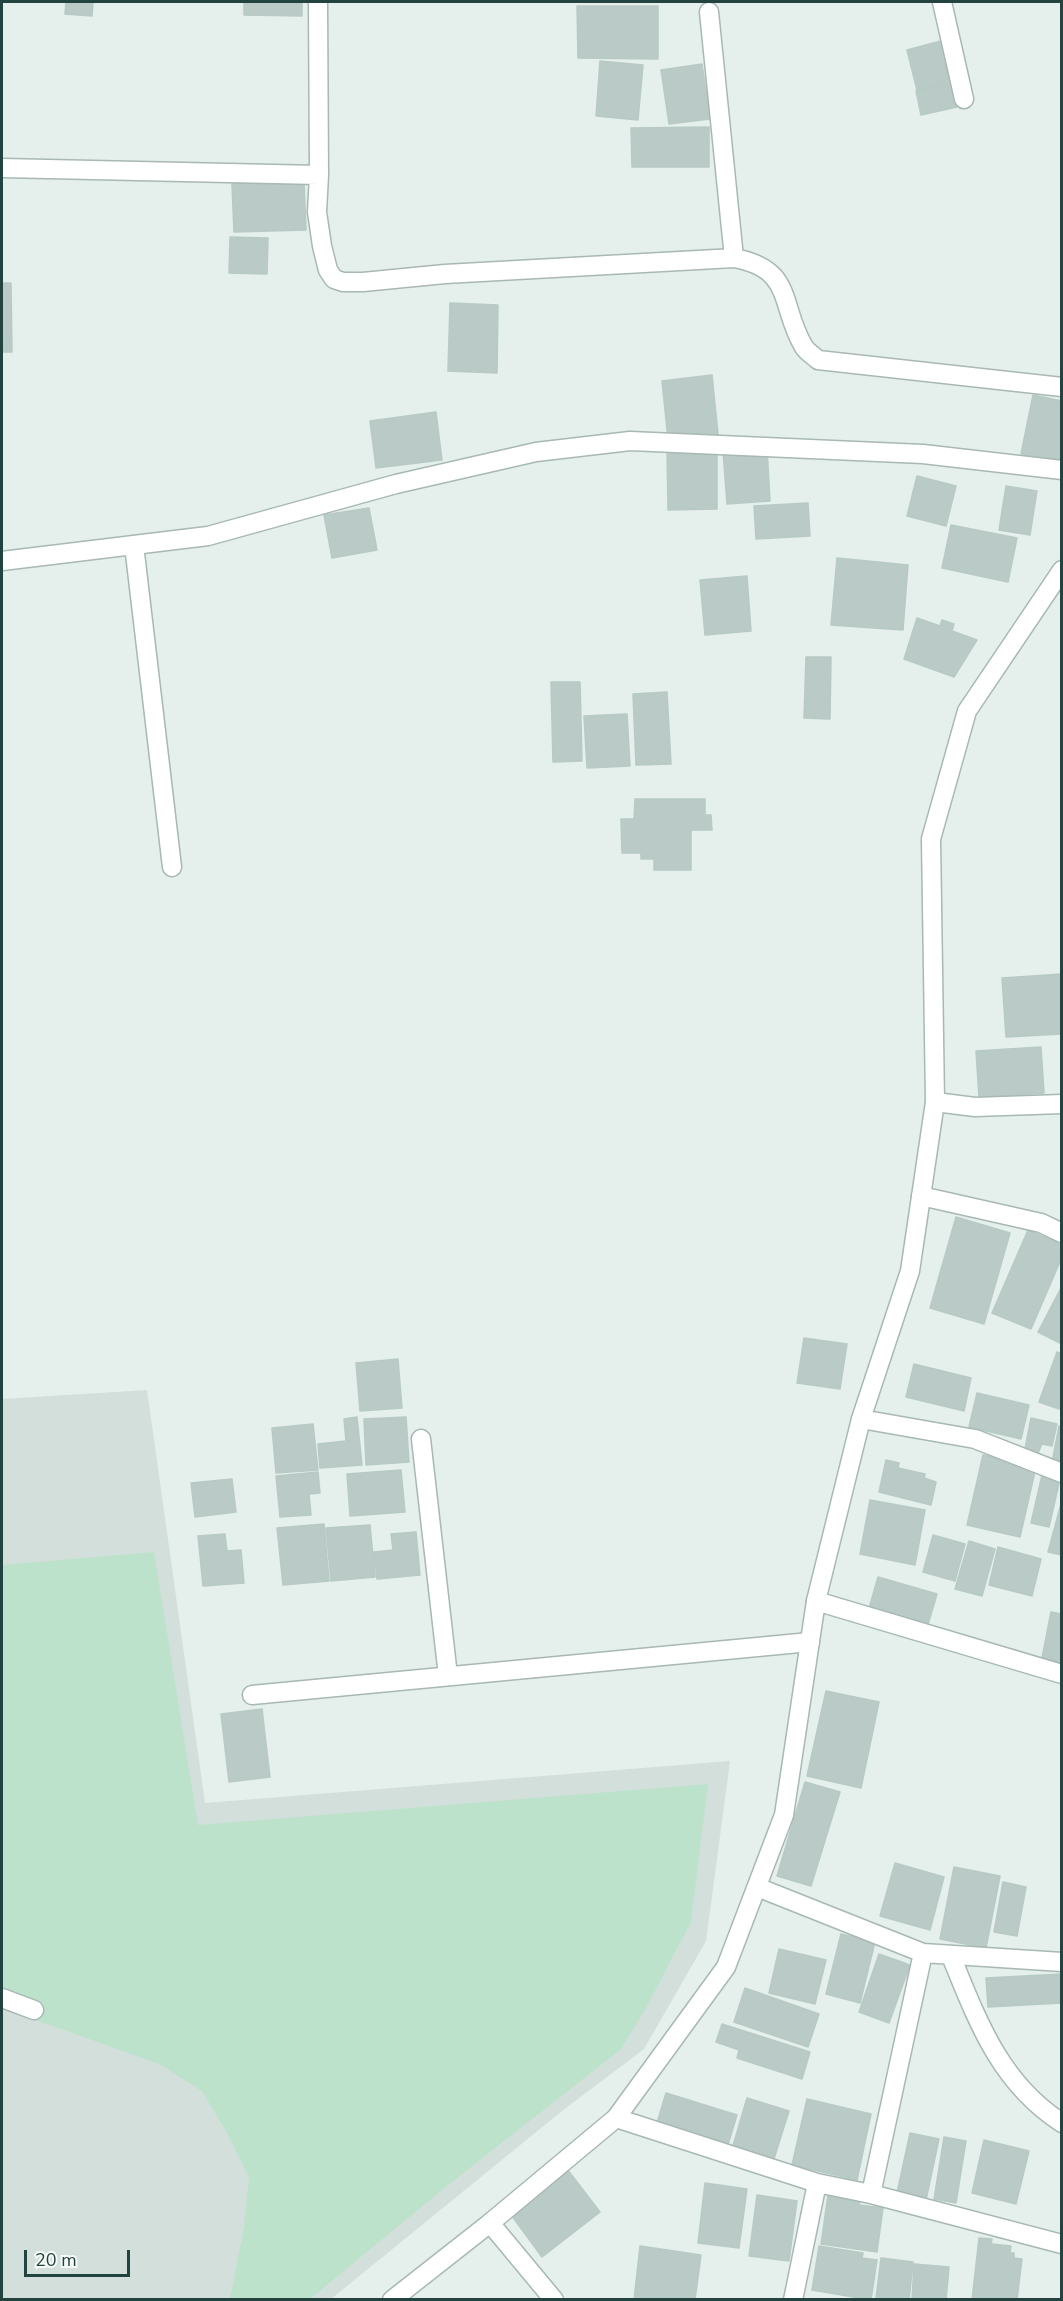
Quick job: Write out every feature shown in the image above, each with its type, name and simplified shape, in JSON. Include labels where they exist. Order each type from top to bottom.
[{"type":"street","points":[[318,2],[319,175],[317,212],[328,270],[334,279],[343,282],[457,273],[734,258],[755,262],[773,274],[784,292],[805,349],[818,360],[1062,387]]},
{"type":"street","points":[[942,2],[964,99]]},
{"type":"street","points":[[710,12],[734,258]]},
{"type":"street","points":[[2,168],[319,175]]},
{"type":"street","points":[[2,561],[208,536],[396,484],[536,452],[630,441],[923,454],[1062,470]]},
{"type":"street","points":[[134,545],[172,867]]},
{"type":"street","points":[[392,2300],[490,2223],[616,2118],[726,1967],[757,1887],[784,1815],[816,1601],[861,1419],[910,1271],[935,1102],[932,839],[967,711],[1062,570]]},
{"type":"street","points":[[935,1102],[975,1107],[1062,1104]]},
{"type":"street","points":[[921,1196],[1041,1223],[1062,1233]]},
{"type":"street","points":[[861,1419],[975,1439],[1062,1473]]},
{"type":"street","points":[[421,1439],[448,1676]]},
{"type":"street","points":[[816,1601],[1062,1674]]},
{"type":"street","points":[[252,1695],[810,1642]]},
{"type":"street","points":[[757,1887],[923,1953],[1062,1962]]},
{"type":"street","points":[[871,2194],[923,1953]]},
{"type":"street","points":[[951,1956],[979,2025],[1010,2077],[1048,2115],[1062,2123]]},
{"type":"street","points":[[2,1998],[34,2010]]},
{"type":"street","points":[[616,2118],[817,2183],[871,2194],[1062,2244]]},
{"type":"street","points":[[793,2300],[817,2183]]},
{"type":"street","points":[[490,2223],[554,2300]]},
{"type":"shaded area","points":[[147,1390],[205,1803],[730,1761],[706,1941],[644,2049],[562,2111],[331,2299],[2,2300],[2,1399]]},
{"type":"green space","points":[[154,1552],[198,1825],[708,1784],[691,1922],[645,2010],[620,2050],[448,2185],[310,2299],[230,2299],[244,2227],[249,2177],[202,2091],[159,2064],[2,2008],[2,1565]]},
{"type":"building","points":[[66,2],[93,2],[92,16],[65,14]]},
{"type":"building","points":[[244,2],[302,2],[302,16],[244,15]]},
{"type":"building","points":[[577,6],[658,6],[658,59],[578,58]]},
{"type":"building","points":[[941,41],[952,81],[917,90],[907,50]]},
{"type":"building","points":[[600,61],[643,65],[638,120],[596,116]]},
{"type":"building","points":[[702,64],[710,119],[669,124],[661,70]]},
{"type":"building","points":[[951,83],[957,107],[921,115],[916,91]]},
{"type":"building","points":[[709,127],[709,167],[632,167],[631,128]]},
{"type":"building","points":[[304,182],[306,230],[234,232],[232,184]]},
{"type":"building","points":[[230,237],[268,238],[267,274],[229,273]]},
{"type":"building","points":[[2,283],[11,283],[12,352],[2,352]]},
{"type":"building","points":[[450,303],[498,305],[497,373],[448,371]]},
{"type":"building","points":[[712,375],[718,434],[668,439],[662,381]]},
{"type":"building","points":[[1033,395],[1062,401],[1062,462],[1021,454]]},
{"type":"building","points":[[436,412],[442,460],[376,468],[370,421]]},
{"type":"building","points":[[667,447],[717,447],[717,509],[668,510]]},
{"type":"building","points":[[767,448],[770,501],[727,504],[723,451]]},
{"type":"building","points":[[917,476],[956,486],[946,526],[907,516]]},
{"type":"building","points":[[1006,486],[1037,491],[1030,535],[999,530]]},
{"type":"building","points":[[808,503],[810,536],[756,539],[754,506]]},
{"type":"building","points":[[369,508],[377,550],[332,558],[324,515]]},
{"type":"building","points":[[951,525],[1017,538],[1008,582],[942,568]]},
{"type":"building","points":[[837,558],[908,565],[903,630],[831,625]]},
{"type":"building","points":[[747,576],[751,631],[705,635],[700,580]]},
{"type":"building","points":[[917,618],[940,626],[942,620],[954,624],[952,631],[977,640],[954,677],[904,659]]},
{"type":"building","points":[[806,657],[831,657],[830,719],[804,718]]},
{"type":"building","points":[[551,682],[580,682],[582,761],[553,762]]},
{"type":"building","points":[[667,692],[671,764],[636,765],[633,694]]},
{"type":"building","points":[[627,714],[630,766],[587,768],[584,716]]},
{"type":"building","points":[[635,799],[705,799],[705,815],[711,815],[712,830],[691,830],[691,870],[654,870],[654,859],[641,859],[641,853],[622,853],[621,819],[634,819]]},
{"type":"building","points":[[1062,974],[1062,1034],[1006,1037],[1002,978]]},
{"type":"building","points":[[1041,1047],[1044,1093],[979,1097],[976,1051]]},
{"type":"building","points":[[956,1217],[1010,1233],[984,1324],[930,1308]]},
{"type":"building","points":[[1028,1230],[1062,1245],[1062,1257],[1031,1329],[992,1313]]},
{"type":"building","points":[[1062,1286],[1062,1344],[1038,1332]]},
{"type":"building","points":[[804,1338],[847,1344],[840,1389],[797,1383]]},
{"type":"building","points":[[1057,1352],[1062,1354],[1062,1410],[1039,1402]]},
{"type":"building","points":[[398,1359],[402,1408],[360,1411],[356,1363]]},
{"type":"building","points":[[914,1364],[971,1378],[964,1411],[906,1397]]},
{"type":"building","points":[[977,1393],[1029,1405],[1021,1439],[969,1427]]},
{"type":"building","points":[[357,1417],[362,1465],[320,1468],[318,1444],[346,1441],[344,1419]]},
{"type":"building","points":[[406,1417],[409,1462],[366,1465],[364,1419]]},
{"type":"building","points":[[1031,1418],[1057,1424],[1052,1446],[1042,1444],[1036,1458],[1024,1454]]},
{"type":"building","points":[[313,1424],[318,1470],[276,1473],[272,1428]]},
{"type":"building","points":[[1059,1426],[1062,1427],[1062,1470],[1051,1468]]},
{"type":"building","points":[[983,1455],[1036,1467],[1020,1537],[967,1525]]},
{"type":"building","points":[[886,1460],[899,1463],[898,1468],[925,1474],[924,1478],[936,1482],[931,1505],[879,1492]]},
{"type":"building","points":[[401,1470],[405,1512],[350,1516],[347,1474]]},
{"type":"building","points":[[318,1472],[320,1493],[309,1494],[311,1515],[280,1517],[276,1476]]},
{"type":"building","points":[[1042,1475],[1060,1479],[1049,1527],[1031,1523]]},
{"type":"building","points":[[232,1479],[236,1512],[195,1517],[191,1483]]},
{"type":"building","points":[[870,1500],[925,1510],[915,1565],[860,1554]]},
{"type":"building","points":[[1062,1500],[1062,1555],[1048,1552]]},
{"type":"building","points":[[324,1524],[329,1581],[283,1585],[277,1528]]},
{"type":"building","points":[[370,1525],[375,1577],[331,1581],[326,1528]]},
{"type":"building","points":[[416,1532],[420,1575],[377,1579],[374,1552],[393,1550],[391,1534]]},
{"type":"building","points":[[225,1534],[227,1551],[241,1550],[244,1583],[203,1586],[198,1536]]},
{"type":"building","points":[[933,1535],[965,1544],[955,1581],[923,1572]]},
{"type":"building","points":[[969,1541],[995,1549],[982,1596],[955,1589]]},
{"type":"building","points":[[998,1547],[1041,1559],[1032,1596],[989,1585]]},
{"type":"building","points":[[878,1577],[937,1594],[927,1628],[868,1612]]},
{"type":"building","points":[[1051,1612],[1062,1614],[1062,1667],[1041,1663]]},
{"type":"building","points":[[826,1691],[879,1702],[861,1788],[807,1776]]},
{"type":"building","points":[[262,1709],[270,1777],[229,1782],[221,1714]]},
{"type":"building","points":[[805,1782],[840,1792],[811,1886],[777,1876]]},
{"type":"building","points":[[895,1863],[944,1877],[930,1930],[880,1916]]},
{"type":"building","points":[[954,1867],[1000,1876],[986,1948],[940,1939]]},
{"type":"building","points":[[1003,1882],[1026,1887],[1017,1936],[994,1932]]},
{"type":"building","points":[[841,1934],[875,1942],[860,2003],[826,1994]]},
{"type":"building","points":[[779,1949],[826,1960],[815,2004],[769,1993]]},
{"type":"building","points":[[879,1954],[910,1965],[889,2023],[859,2012]]},
{"type":"building","points":[[1062,1974],[1062,2003],[988,2007],[986,1978]]},
{"type":"building","points":[[745,1988],[819,2014],[808,2047],[734,2022]]},
{"type":"building","points":[[722,2024],[810,2052],[802,2079],[737,2058],[739,2050],[716,2042]]},
{"type":"building","points":[[666,2093],[737,2115],[727,2148],[656,2126]]},
{"type":"building","points":[[747,2098],[789,2111],[773,2162],[732,2149]]},
{"type":"building","points":[[807,2099],[871,2114],[857,2180],[792,2165]]},
{"type":"building","points":[[910,2133],[939,2139],[926,2200],[897,2193]]},
{"type":"building","points":[[944,2137],[966,2141],[956,2203],[934,2199]]},
{"type":"building","points":[[984,2140],[1029,2151],[1016,2204],[972,2193]]},
{"type":"building","points":[[567,2169],[600,2212],[542,2257],[509,2212]]},
{"type":"building","points":[[705,2183],[747,2189],[739,2248],[698,2243]]},
{"type":"building","points":[[757,2195],[797,2201],[789,2261],[749,2256]]},
{"type":"building","points":[[828,2195],[860,2201],[859,2205],[883,2208],[877,2252],[821,2244]]},
{"type":"building","points":[[979,2238],[992,2239],[991,2244],[1011,2246],[1010,2253],[1014,2253],[1014,2258],[1022,2259],[1017,2300],[972,2300]]},
{"type":"building","points":[[640,2246],[701,2255],[695,2300],[634,2300]]},
{"type":"building","points":[[819,2246],[863,2253],[862,2258],[877,2260],[871,2300],[812,2290]]},
{"type":"building","points":[[881,2258],[913,2262],[909,2300],[876,2298]]},
{"type":"building","points":[[914,2264],[949,2267],[946,2300],[912,2300]]}]
